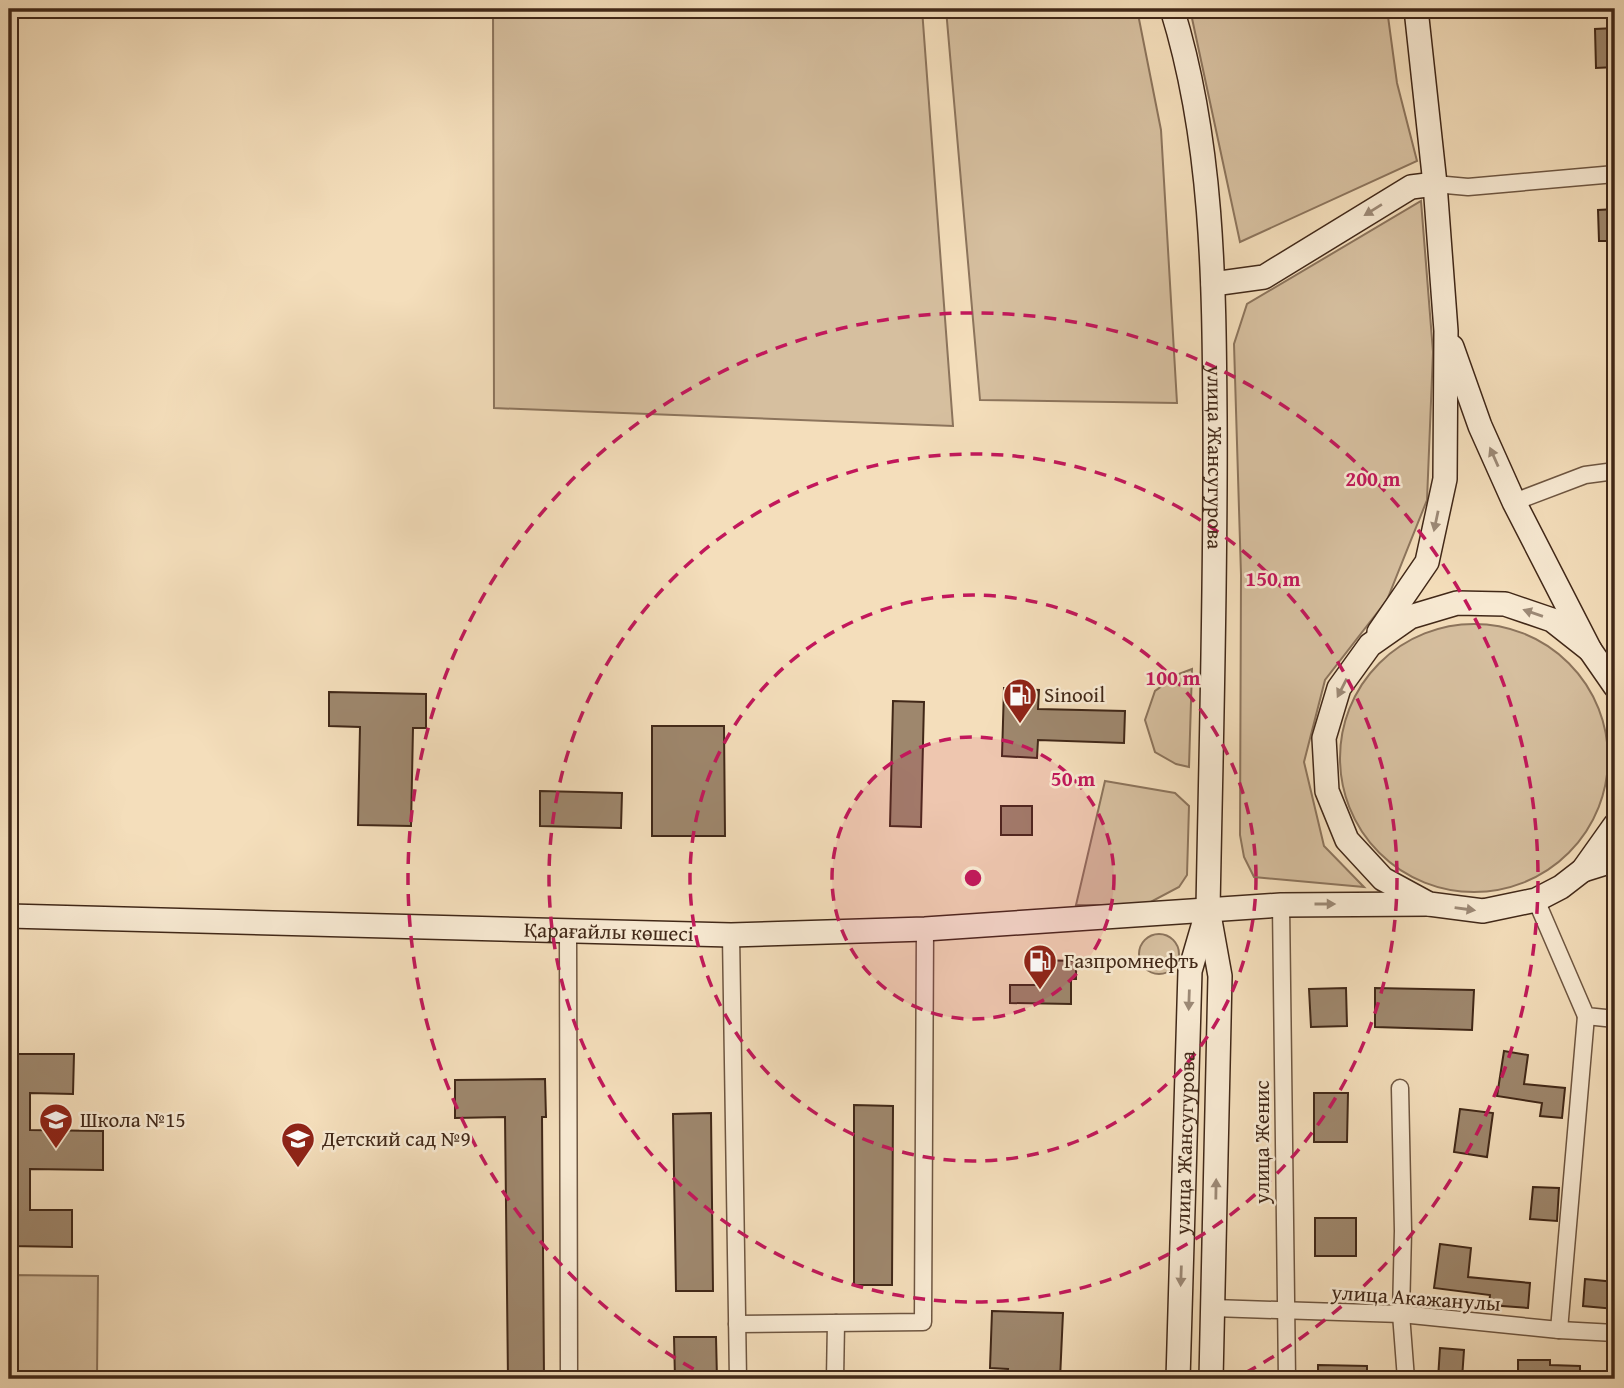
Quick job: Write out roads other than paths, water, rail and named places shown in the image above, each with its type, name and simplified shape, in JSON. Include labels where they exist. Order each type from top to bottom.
[{"type":"main road","name":"улица Жансугурова","points":[[1172,9],[1180,34],[1204,152],[1213,284],[1215,480],[1208,909],[1220,976],[1212,1379]]},
{"type":"main road","points":[[1416,9],[1446,331],[1445,479],[1427,562],[1339,688],[1324,738],[1327,791],[1347,840],[1383,879],[1430,904],[1483,911],[1536,900],[1561,887],[1583,870],[1615,825]]},
{"type":"main road","points":[[1213,284],[1264,277],[1411,187],[1434,184]]},
{"type":"main road","points":[[1446,331],[1480,426],[1514,502],[1590,650],[1615,686]]},
{"type":"main road","points":[[1370,645],[1410,617],[1445,606],[1457,603],[1505,604],[1552,620],[1590,650]]},
{"type":"main road","points":[[1583,870],[1615,860]]},
{"type":"main road","name":"Қарағайлы көшесі","points":[[9,916],[731,935],[925,929],[1281,905],[1430,904]]},
{"type":"main road","name":"улица Жансугурова","points":[[1178,1379],[1190,971],[1208,909]]},
{"type":"main road","points":[[1180,1324],[1213,1317]]},
{"type":"street","points":[[1434,184],[1468,187],[1615,174]]},
{"type":"street","points":[[1514,502],[1585,475],[1615,471]]},
{"type":"street","points":[[1536,900],[1586,1016],[1559,1330]]},
{"type":"street","name":"улица Женис","points":[[1281,905],[1284,1312],[1287,1379]]},
{"type":"street","points":[[737,1324],[923,1322],[925,929]]},
{"type":"street","points":[[568,930],[569,1379]]},
{"type":"street","points":[[731,935],[738,1379]]},
{"type":"street","points":[[1586,1016],[1615,1019]]},
{"type":"street","points":[[1400,1088],[1403,1231],[1401,1314],[1406,1379]]},
{"type":"street","name":"улица Акажанулы","points":[[1213,1317],[1284,1312],[1401,1314],[1615,1333]]},
{"type":"street","points":[[835,1379],[836,1323]]},
{"type":"place","name":"Sinooil","points":[[1020,725]]},
{"type":"place","name":"Газпромнефть","points":[[1040,991]]},
{"type":"place","name":"Школа №15","points":[[56,1150]]},
{"type":"place","name":"Детский сад №9","points":[[298,1169]]}]
